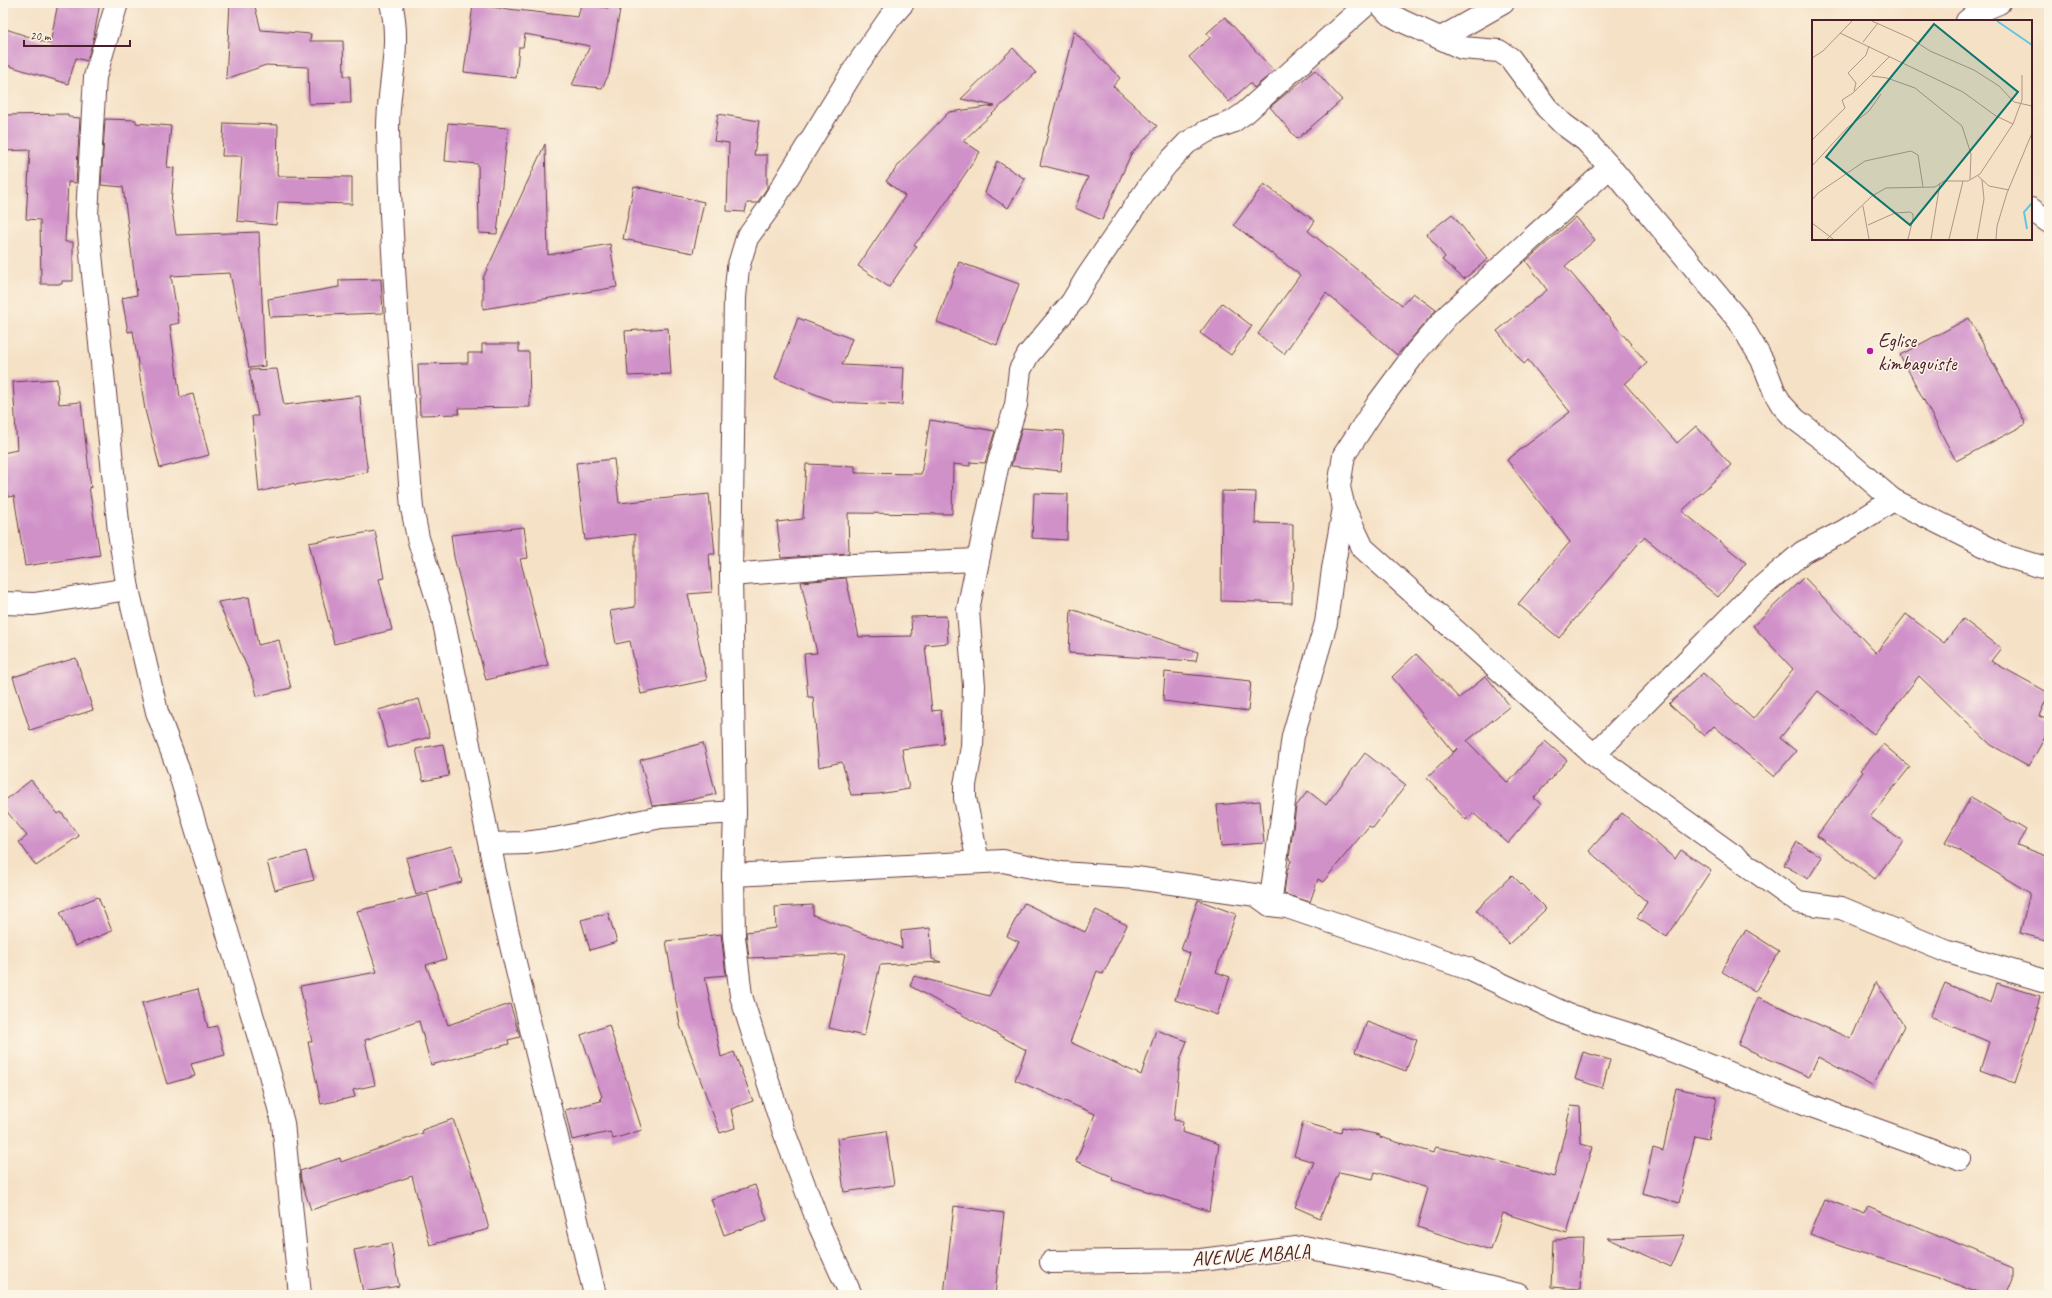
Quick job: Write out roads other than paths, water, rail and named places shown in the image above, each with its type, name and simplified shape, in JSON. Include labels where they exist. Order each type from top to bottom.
[{"type":"street","points":[[117,3],[95,78],[87,214],[119,532],[128,589],[157,712],[178,768],[267,1063],[283,1123],[300,1295]]},
{"type":"street","points":[[391,3],[395,21],[396,38],[388,131],[394,290],[412,508],[418,538],[443,618],[506,925],[595,1295]]},
{"type":"street","points":[[851,1295],[820,1227],[784,1129],[741,996],[734,936],[733,875],[735,812],[731,575],[735,297],[738,268],[747,238],[769,208],[857,65],[889,19],[903,3]]},
{"type":"street","points":[[978,862],[965,798],[965,785],[972,747],[974,686],[968,610],[997,468],[1016,405],[1020,370],[1028,355],[1072,302],[1144,192],[1167,164],[1200,135],[1232,122],[1245,113],[1368,3]]},
{"type":"street","points":[[1379,3],[1388,12],[1402,21],[1462,48],[1499,51],[1510,58],[1547,108],[1562,124],[1586,141],[1610,167],[1739,321],[1762,360],[1774,393],[1782,405],[1795,419],[1823,440],[1893,500],[2005,556],[2049,569]]},
{"type":"street","points":[[1441,38],[1503,3]]},
{"type":"street","points":[[1968,20],[1980,11],[1999,3]]},
{"type":"street","points":[[1610,167],[1449,314],[1416,352],[1378,402],[1344,456],[1339,487],[1344,508],[1363,548],[1594,756],[1798,902],[1841,908],[1948,952],[2049,982]]},
{"type":"street","points":[[2032,210],[2049,222]]},
{"type":"street","points":[[1594,756],[1752,595],[1803,552],[1844,531],[1893,500]]},
{"type":"street","points":[[1270,905],[1293,736],[1326,623],[1333,569],[1344,508]]},
{"type":"street","points":[[1333,569],[1344,557],[1363,548]]},
{"type":"street","points":[[731,575],[837,566],[978,560]]},
{"type":"street","points":[[3,603],[34,604],[128,589]]},
{"type":"street","points":[[490,844],[525,843],[554,839],[661,817],[735,812]]},
{"type":"street","points":[[733,875],[1004,861],[1061,873],[1136,878],[1256,895],[1270,905],[1287,907],[1438,957],[1469,969],[1568,1015],[1635,1036],[1817,1108],[1960,1160]]},
{"type":"street","name":"AVENUE MBALA","points":[[1051,1262],[1201,1260],[1304,1247],[1394,1264],[1519,1295]]},
{"type":"place","name":"Eglise kimbaguiste","points":[[1870,351]]}]
